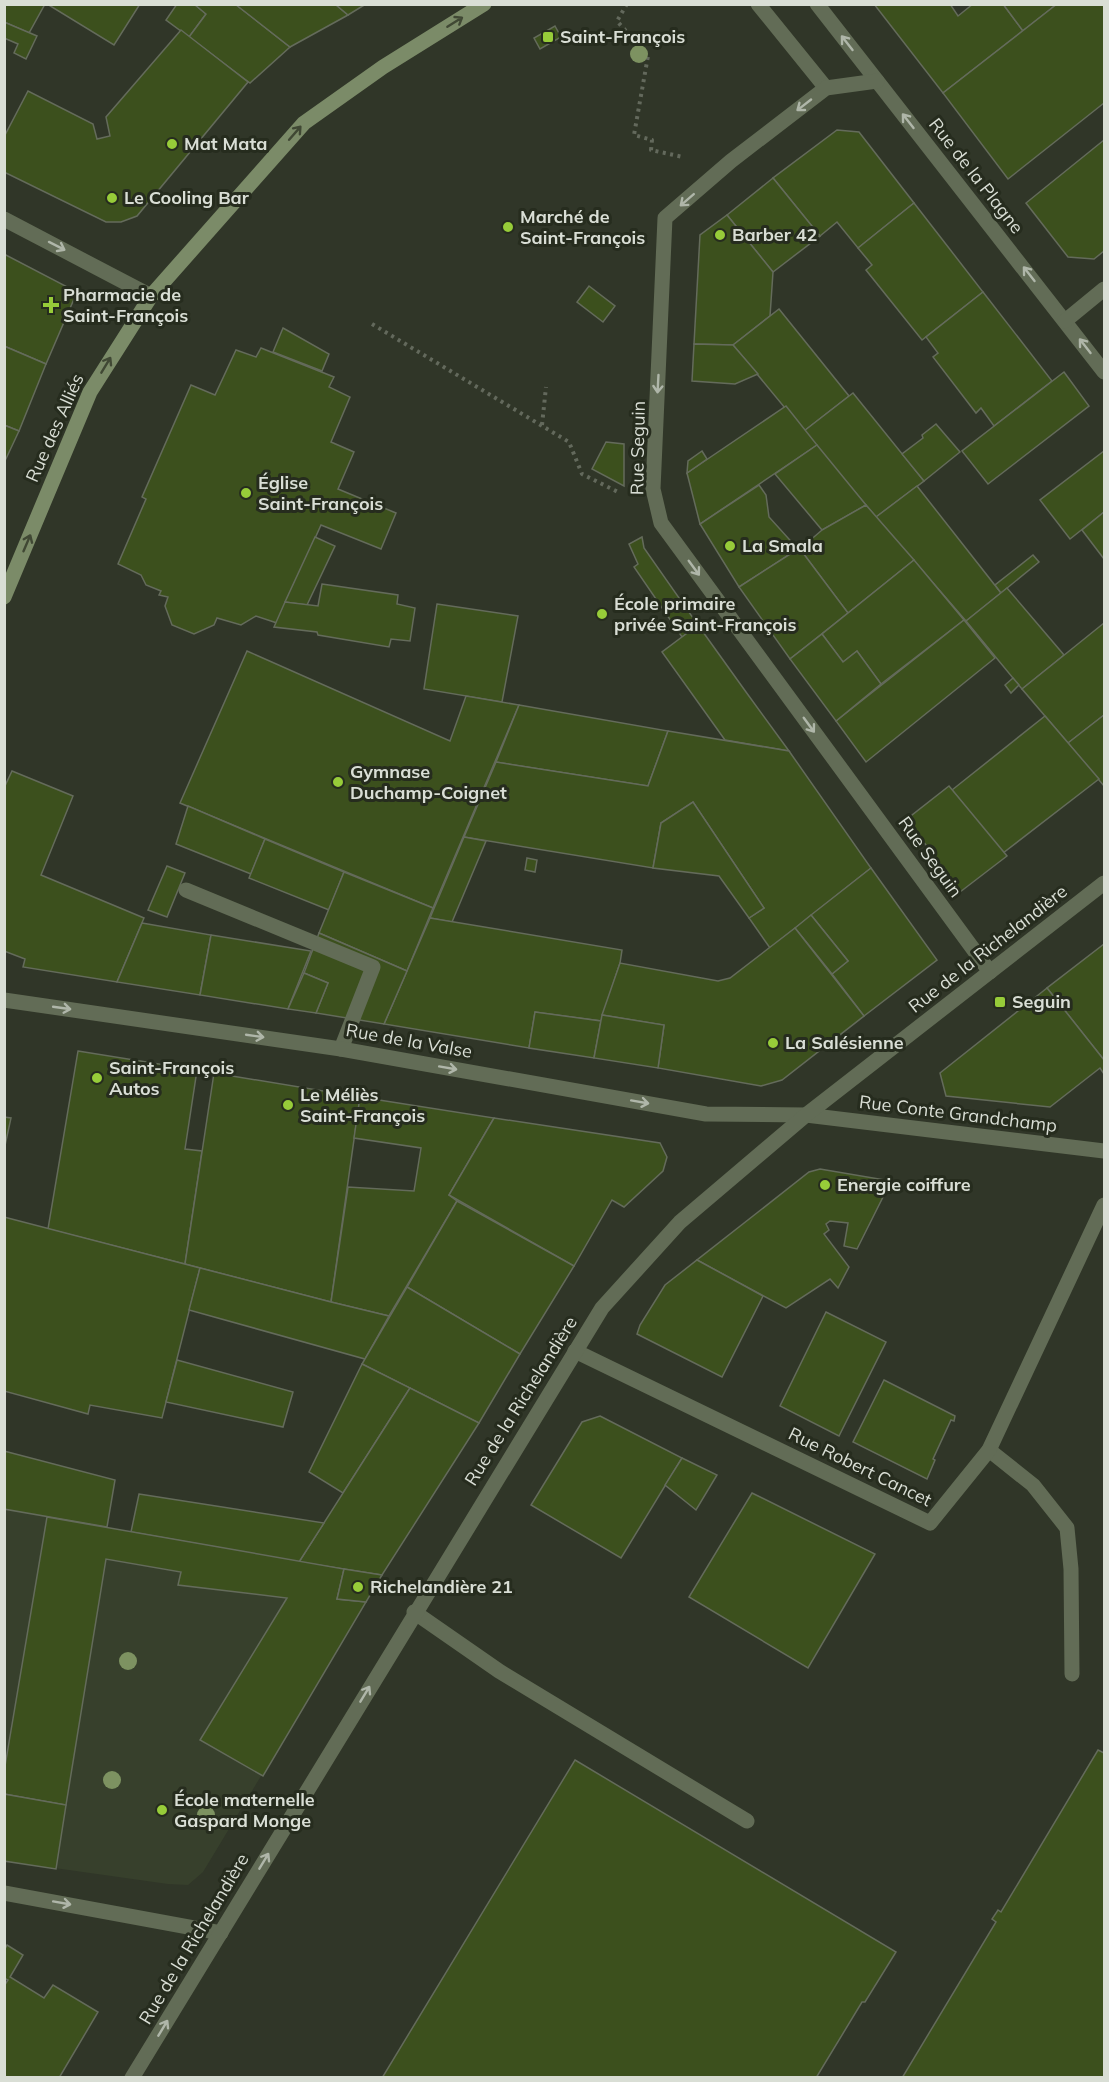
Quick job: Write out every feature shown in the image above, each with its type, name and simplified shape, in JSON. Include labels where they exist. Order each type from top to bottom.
[{"type":"main road","name":"Rue des Alliés","points":[[4,597],[90,392],[151,296],[304,123],[383,67],[484,4]]},
{"type":"street","points":[[758,4],[826,88]]},
{"type":"street","name":"Rue de la Plagne","points":[[817,4],[1104,372]]},
{"type":"street","name":"Rue Seguin","points":[[877,81],[826,88],[731,161],[665,218],[653,489],[661,523],[990,972]]},
{"type":"street","points":[[4,219],[151,296]]},
{"type":"street","points":[[1065,321],[1104,289]]},
{"type":"street","name":"Rue de la Richelandière","points":[[132,2078],[414,1612],[602,1308],[680,1222],[806,1115],[1104,883]]},
{"type":"street","points":[[186,890],[373,967],[341,1049]]},
{"type":"street","name":"Rue de la Valse","points":[[4,1000],[341,1049],[706,1114],[806,1115]]},
{"type":"street","name":"Rue Conte Grandchamp","points":[[806,1115],[1104,1151]]},
{"type":"street","name":"Rue Robert Cancet","points":[[575,1350],[930,1523],[989,1450],[1104,1205]]},
{"type":"street","points":[[989,1450],[1033,1485],[1067,1528],[1071,1569],[1072,1674]]},
{"type":"street","points":[[414,1612],[499,1671],[747,1821]]},
{"type":"street","points":[[4,1893],[221,1932]]},
{"type":"path","points":[[627,4],[617,21],[648,56],[634,135],[652,140],[651,150],[693,159]]},
{"type":"path","points":[[372,324],[569,442],[582,474],[624,495]]},
{"type":"path","points":[[542,425],[546,387]]},
{"type":"shaded area","points":[[4,1509],[132,1532],[337,1599],[366,1602],[203,1872],[188,1885],[5,1861]]},
{"type":"building","points":[[4,4],[45,4],[29,33],[4,22]]},
{"type":"building","points":[[47,4],[140,4],[114,45]]},
{"type":"building","points":[[177,4],[194,4],[206,14],[189,37],[166,20]]},
{"type":"building","points":[[194,4],[235,4],[290,47],[250,83],[189,37],[206,14]]},
{"type":"building","points":[[235,4],[335,4],[348,15],[290,47]]},
{"type":"building","points":[[335,4],[366,4],[348,15]]},
{"type":"building","points":[[874,4],[950,4],[958,16],[973,4],[1003,4],[1023,31],[943,93]]},
{"type":"building","points":[[1003,4],[1057,4],[1023,31]]},
{"type":"building","points":[[1057,4],[1104,4],[1104,103],[1008,179],[943,93]]},
{"type":"building","points":[[4,22],[37,36],[26,59],[14,53],[18,44],[4,38]]},
{"type":"building","points":[[555,26],[561,37],[540,49],[534,38]]},
{"type":"building","points":[[181,30],[248,82],[137,216],[121,222],[106,222],[4,172],[4,137],[28,91],[93,124],[97,139],[110,136],[106,117]]},
{"type":"building","points":[[837,130],[859,132],[914,203],[858,248],[837,222],[820,236],[773,178]]},
{"type":"building","points":[[1104,140],[1104,251],[1094,259],[1068,257],[1026,203]]},
{"type":"building","points":[[773,178],[820,236],[773,272],[727,215]]},
{"type":"building","points":[[914,203],[983,292],[922,340],[866,270],[872,265],[858,248]]},
{"type":"building","points":[[727,215],[773,272],[770,316],[733,345],[694,344],[700,235]]},
{"type":"building","points":[[4,254],[77,292],[46,364],[4,346]]},
{"type":"building","points":[[589,286],[615,306],[603,322],[577,302]]},
{"type":"building","points":[[983,292],[1052,381],[994,426],[981,408],[976,413],[933,357],[938,353],[926,337]]},
{"type":"building","points":[[779,309],[849,396],[804,431],[733,345]]},
{"type":"building","points":[[283,328],[329,354],[322,371],[273,352]]},
{"type":"building","points":[[694,344],[733,345],[758,374],[735,384],[692,381]]},
{"type":"building","points":[[4,346],[46,364],[19,431],[4,425]]},
{"type":"building","name":"Église Saint-François","points":[[261,348],[334,377],[329,387],[350,397],[331,442],[354,452],[338,489],[396,513],[381,549],[321,525],[277,623],[256,616],[241,625],[217,618],[214,625],[194,634],[172,625],[165,606],[168,597],[159,595],[161,591],[146,585],[141,575],[118,564],[146,499],[142,497],[191,385],[215,395],[236,350],[256,357]]},
{"type":"building","points":[[1064,372],[1089,406],[988,484],[962,451]]},
{"type":"building","points":[[853,393],[924,481],[876,517],[804,431]]},
{"type":"building","points":[[786,406],[817,445],[700,524],[687,473]]},
{"type":"building","points":[[936,424],[960,452],[924,481],[902,454],[923,438],[922,435]]},
{"type":"building","points":[[4,425],[19,431],[4,463]]},
{"type":"building","points":[[606,442],[624,444],[624,486],[592,469]]},
{"type":"building","points":[[817,445],[866,505],[822,530],[775,474]]},
{"type":"building","points":[[702,451],[707,459],[687,473],[688,461]]},
{"type":"building","points":[[1104,451],[1104,512],[1070,539],[1040,500]]},
{"type":"building","points":[[759,485],[766,495],[769,517],[798,549],[739,587],[700,524]]},
{"type":"building","points":[[917,486],[1001,593],[966,621],[876,517]]},
{"type":"building","points":[[866,505],[914,560],[848,613],[800,549],[822,530]]},
{"type":"building","points":[[1104,512],[1104,559],[1082,530]]},
{"type":"building","points":[[315,537],[335,546],[307,605],[285,602]]},
{"type":"building","points":[[642,537],[644,548],[698,625],[682,637],[634,567],[638,564],[629,544]]},
{"type":"building","points":[[798,549],[848,613],[790,659],[739,587]]},
{"type":"building","points":[[1033,555],[1039,562],[1001,593],[995,585]]},
{"type":"building","points":[[914,560],[964,620],[881,684],[857,651],[843,662],[822,634]]},
{"type":"building","points":[[322,584],[398,595],[397,604],[415,608],[410,641],[391,639],[389,647],[318,635],[317,632],[274,627],[285,602],[318,606]]},
{"type":"building","points":[[1007,588],[1064,655],[1022,689],[966,621]]},
{"type":"building","points":[[437,604],[518,616],[502,702],[424,689]]},
{"type":"building","points":[[964,620],[995,658],[866,762],[836,721]]},
{"type":"building","points":[[1104,623],[1104,715],[1068,743],[1022,689]]},
{"type":"building","points":[[698,625],[789,751],[725,740],[662,652]]},
{"type":"building","points":[[822,634],[843,662],[857,651],[881,684],[836,721],[790,659]]},
{"type":"building","name":"Gymnase Duchamp-Coignet","points":[[247,651],[450,741],[466,696],[519,705],[433,908],[180,803]]},
{"type":"building","points":[[1013,678],[1019,685],[1011,693],[1005,685]]},
{"type":"building","points":[[519,705],[668,731],[648,786],[496,762]]},
{"type":"building","points":[[1104,715],[1104,786],[1068,743]]},
{"type":"building","points":[[1045,716],[1099,779],[1003,853],[952,790]]},
{"type":"building","points":[[668,731],[789,751],[871,868],[770,948],[749,918],[764,908],[693,802],[661,823],[653,868],[464,837],[496,762],[648,786]]},
{"type":"building","points":[[12,771],[73,796],[41,875],[144,918],[117,982],[23,967],[25,959],[4,951],[4,788]]},
{"type":"building","points":[[949,786],[1007,856],[960,892],[907,819]]},
{"type":"building","points":[[693,802],[764,908],[749,918],[719,876],[653,868],[661,823]]},
{"type":"building","points":[[188,806],[265,839],[251,874],[176,844]]},
{"type":"building","points":[[464,837],[486,841],[452,922],[430,918]]},
{"type":"building","points":[[265,839],[344,872],[329,910],[249,878]]},
{"type":"building","points":[[527,858],[537,860],[535,872],[525,870]]},
{"type":"building","points":[[167,866],[185,873],[167,917],[148,910]]},
{"type":"building","points":[[871,868],[937,960],[864,1016],[832,974],[848,961],[811,915]]},
{"type":"building","points":[[344,872],[433,908],[407,971],[319,933]]},
{"type":"building","points":[[811,915],[848,961],[832,974],[795,928]]},
{"type":"building","points":[[430,918],[622,950],[601,1021],[535,1012],[529,1048],[384,1024]]},
{"type":"building","points":[[142,923],[211,935],[200,995],[117,982]]},
{"type":"building","points":[[795,928],[864,1016],[782,1080],[761,1086],[658,1068],[664,1025],[602,1015],[620,963],[718,981],[730,978]]},
{"type":"building","points":[[319,933],[407,971],[384,1024],[316,1013],[328,983],[304,973]]},
{"type":"building","points":[[211,935],[311,951],[288,1009],[200,995]]},
{"type":"building","points":[[1104,944],[1104,1060],[1047,988]]},
{"type":"building","points":[[304,973],[328,983],[316,1013],[288,1009]]},
{"type":"building","points":[[1047,988],[1104,1060],[1104,1074],[1100,1068],[1050,1107],[946,1096],[940,1073]]},
{"type":"building","points":[[535,1012],[601,1021],[594,1058],[529,1048]]},
{"type":"building","points":[[602,1015],[664,1025],[658,1068],[594,1058]]},
{"type":"building","points":[[78,1051],[197,1070],[185,1149],[202,1151],[185,1264],[48,1229]]},
{"type":"building","points":[[214,1073],[360,1097],[331,1302],[185,1264]]},
{"type":"building","points":[[360,1097],[494,1118],[449,1195],[457,1201],[389,1316],[331,1302],[348,1187],[414,1191],[421,1148],[354,1138]]},
{"type":"building","points":[[4,1117],[11,1118],[4,1150]]},
{"type":"building","points":[[494,1118],[660,1143],[667,1157],[663,1171],[624,1207],[612,1200],[574,1266],[449,1195]]},
{"type":"building","points":[[820,1169],[891,1181],[857,1249],[844,1246],[848,1223],[830,1221],[826,1224],[829,1230],[824,1234],[849,1267],[838,1288],[830,1279],[786,1308],[697,1260],[809,1172]]},
{"type":"building","points":[[457,1201],[574,1266],[520,1354],[407,1287]]},
{"type":"building","points":[[4,1217],[200,1268],[162,1418],[90,1405],[88,1414],[4,1391]]},
{"type":"building","points":[[697,1260],[763,1296],[722,1377],[637,1334],[640,1325],[665,1285]]},
{"type":"building","points":[[200,1268],[389,1316],[365,1359],[189,1310]]},
{"type":"building","points":[[407,1287],[520,1354],[479,1423],[362,1364]]},
{"type":"building","points":[[826,1312],[886,1342],[839,1436],[780,1406]]},
{"type":"building","points":[[177,1360],[293,1392],[283,1427],[166,1402]]},
{"type":"building","points":[[362,1364],[410,1388],[343,1493],[309,1472]]},
{"type":"building","points":[[884,1380],[955,1416],[933,1459],[935,1460],[927,1479],[853,1442]]},
{"type":"building","points":[[410,1388],[479,1423],[382,1575],[299,1562]]},
{"type":"building","points":[[600,1416],[682,1458],[621,1558],[531,1505],[582,1422]]},
{"type":"building","points":[[4,1451],[115,1480],[107,1527],[4,1509]]},
{"type":"building","points":[[682,1458],[717,1475],[696,1510],[665,1485]]},
{"type":"building","points":[[752,1493],[875,1554],[808,1668],[689,1597]]},
{"type":"building","points":[[139,1494],[324,1523],[299,1562],[131,1532]]},
{"type":"building","points":[[47,1517],[344,1569],[337,1599],[366,1602],[263,1776],[200,1740],[287,1598],[178,1585],[181,1572],[106,1559],[66,1805],[4,1794],[4,1772]]},
{"type":"building","name":"Richelandière 21","points":[[344,1569],[382,1575],[366,1602],[337,1599]]},
{"type":"building","points":[[1098,1750],[1104,1753],[1104,2078],[902,2078],[996,1922],[992,1919],[998,1910],[1001,1912]]},
{"type":"building","points":[[575,1760],[896,1952],[865,2002],[862,2002],[816,2078],[382,2078]]},
{"type":"building","points":[[4,1794],[66,1805],[56,1869],[4,1861]]},
{"type":"building","points":[[7,1945],[23,1955],[10,1977],[44,1998],[53,1985],[98,2012],[59,2078],[4,2078],[4,1986],[8,1980],[4,1978],[4,1951]]},
{"type":"place","name":"Saint-François","points":[[548,37]]},
{"type":"place","name":"Mat Mata","points":[[172,144]]},
{"type":"place","name":"Le Cooling Bar","points":[[112,198]]},
{"type":"place","name":"Marché de Saint-François","points":[[508,227]]},
{"type":"place","name":"Barber 42","points":[[720,235]]},
{"type":"place","name":"Pharmacie de Saint-François","points":[[51,305]]},
{"type":"place","name":"Église Saint-François","points":[[246,493]]},
{"type":"place","name":"La Smala","points":[[730,546]]},
{"type":"place","name":"École primaire privée Saint-François","points":[[602,614]]},
{"type":"place","name":"Gymnase Duchamp-Coignet","points":[[338,782]]},
{"type":"place","name":"Seguin","points":[[1000,1002]]},
{"type":"place","name":"La Salésienne","points":[[773,1043]]},
{"type":"place","name":"Saint-François Autos","points":[[97,1078]]},
{"type":"place","name":"Le Méliès Saint-François","points":[[288,1105]]},
{"type":"place","name":"Energie coiffure","points":[[825,1185]]},
{"type":"place","name":"Richelandière 21","points":[[358,1587]]},
{"type":"place","name":"École maternelle Gaspard Monge","points":[[162,1810]]}]
